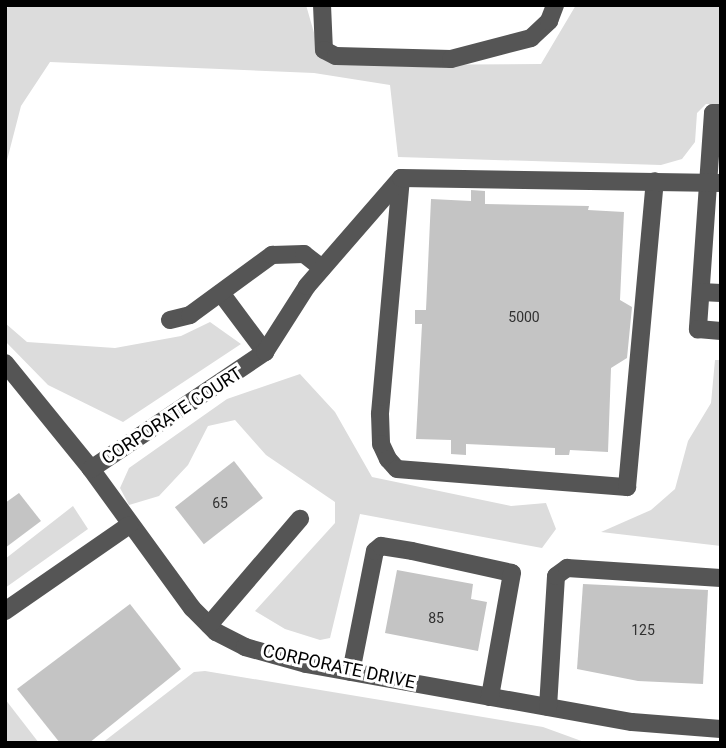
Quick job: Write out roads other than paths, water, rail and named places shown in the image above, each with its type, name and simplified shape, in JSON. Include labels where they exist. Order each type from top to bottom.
[{"type":"street","points":[[322,5],[324,50],[336,56],[451,59],[531,38],[549,21],[555,5]]},
{"type":"street","points":[[721,113],[713,113],[715,183],[712,255],[701,292],[698,329],[721,331]]},
{"type":"street","points":[[399,181],[380,414],[381,444],[388,459],[397,469],[627,487],[655,181]]},
{"type":"street","points":[[221,293],[259,357],[361,216],[399,181]]},
{"type":"street","points":[[376,182],[715,183]]},
{"type":"street","points":[[170,320],[190,316],[272,255],[304,254],[323,268]]},
{"type":"street","points":[[701,292],[721,293]]},
{"type":"street","name":"CORPORATE COURT","points":[[91,469],[259,357]]},
{"type":"street","name":"CORPORATE DRIVE","points":[[9,375],[91,469],[129,525],[209,625],[245,647],[276,658],[351,672],[632,722],[717,733]]},
{"type":"street","points":[[209,625],[300,519]]},
{"type":"street","points":[[5,611],[129,525]]},
{"type":"street","points":[[351,672],[375,551],[381,546],[412,551],[512,573],[490,697]]},
{"type":"street","points":[[548,707],[556,576],[567,568],[721,578]]}]
